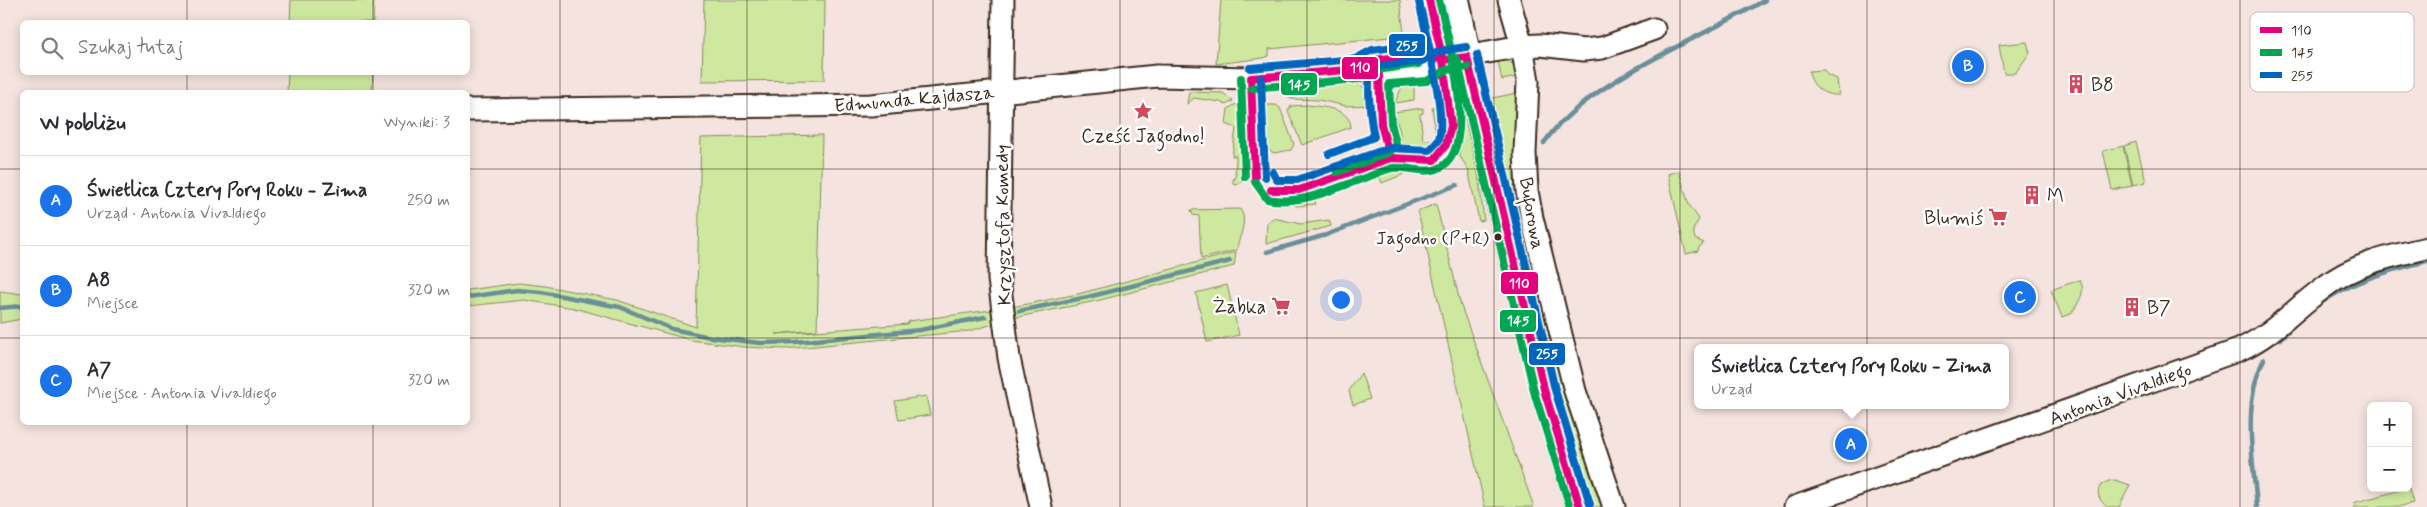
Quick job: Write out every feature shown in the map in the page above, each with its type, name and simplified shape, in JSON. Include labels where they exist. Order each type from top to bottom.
[{"type":"main road","name":"Buforowa","points":[[1456,0],[1455,58],[1545,393],[1580,507]]},
{"type":"street","name":"Krzysztofa Komedy","points":[[1003,0],[1000,288],[1009,358],[1041,507]]},
{"type":"street","name":"Buforowa","points":[[1509,0],[1522,46],[1528,81],[1525,152],[1527,191],[1532,218],[1574,391],[1614,507]]},
{"type":"street","name":"Edmunda Kajdasza","points":[[470,110],[871,105],[1002,90],[1157,76],[1251,78],[1358,69],[1374,60],[1422,54],[1455,58],[1522,46],[1593,49],[1654,29]]},
{"type":"street","name":"Antonia Vivaldiego","points":[[1795,507],[2240,350],[2261,340],[2324,287],[2348,272],[2381,259],[2427,248]]},
{"type":"green space","points":[[291,0],[374,0],[373,20],[290,20]]},
{"type":"green space","points":[[704,0],[825,0],[824,80],[702,81]]},
{"type":"green space","points":[[1221,0],[1400,0],[1404,33],[1390,37],[1269,49],[1269,56],[1263,58],[1216,64]]},
{"type":"green space","points":[[2027,42],[2030,53],[2015,73],[2004,73],[1999,45]]},
{"type":"green space","points":[[1506,60],[1515,65],[1517,77],[1502,80],[1498,61]]},
{"type":"green space","points":[[1824,70],[1827,75],[1837,79],[1839,95],[1823,92],[1812,82],[1809,71]]},
{"type":"green space","points":[[288,75],[373,75],[372,90],[287,90]]},
{"type":"green space","points":[[1414,80],[1414,100],[1395,103],[1401,89]]},
{"type":"green space","points":[[1356,83],[1365,88],[1370,105],[1346,106],[1319,100],[1291,99],[1283,93],[1283,87]]},
{"type":"green space","points":[[1189,92],[1223,93],[1233,101],[1226,105],[1220,102],[1194,98],[1187,104]]},
{"type":"green space","points":[[1521,92],[1518,142],[1607,507],[1590,507],[1563,424],[1493,121],[1497,119],[1496,116],[1492,117],[1488,99]]},
{"type":"green space","points":[[1236,104],[1239,112],[1243,178],[1239,184],[1235,185],[1233,179],[1235,179],[1236,156],[1232,156],[1236,128],[1226,124],[1228,109]]},
{"type":"green space","points":[[1461,104],[1463,104],[1477,166],[1484,220],[1479,221],[1468,169],[1459,155],[1463,139]]},
{"type":"green space","points":[[1262,105],[1276,105],[1280,108],[1294,144],[1291,150],[1274,153],[1266,148]]},
{"type":"green space","points":[[1307,105],[1341,112],[1346,116],[1351,127],[1302,145],[1288,111],[1291,106]]},
{"type":"green space","points":[[1443,106],[1445,126],[1440,143],[1436,137],[1432,107]]},
{"type":"green space","points":[[1423,108],[1423,113],[1420,114],[1423,140],[1431,140],[1436,148],[1422,151],[1402,150],[1400,147],[1400,132],[1394,112]]},
{"type":"green space","points":[[822,135],[817,330],[776,334],[907,324],[909,321],[991,310],[993,324],[969,331],[784,349],[745,347],[691,340],[574,308],[524,300],[470,306],[470,290],[519,283],[617,300],[696,327],[701,138]]},
{"type":"green space","points":[[2136,142],[2146,182],[2133,185],[2124,146]]},
{"type":"green space","points":[[2123,146],[2132,186],[2112,190],[2103,151]]},
{"type":"green space","points":[[1393,162],[1420,165],[1421,167],[1382,183],[1376,166]]},
{"type":"green space","points":[[1679,171],[1689,205],[1699,219],[1693,230],[1695,239],[1704,243],[1699,247],[1698,251],[1686,254],[1668,174]]},
{"type":"green space","points":[[1311,191],[1316,204],[1297,206],[1286,202],[1288,200]]},
{"type":"green space","points":[[1436,204],[1461,306],[1534,507],[1485,507],[1418,211]]},
{"type":"green space","points":[[1240,209],[1243,224],[1237,250],[1201,259],[1199,216],[1193,215],[1191,210]]},
{"type":"green space","points":[[1273,218],[1301,224],[1329,220],[1331,226],[1266,244],[1267,223]]},
{"type":"green space","points":[[1236,252],[1234,266],[1096,301],[1013,318],[1012,307],[1078,294]]},
{"type":"green space","points":[[2079,280],[2082,293],[2079,302],[2071,314],[2062,317],[2051,290]]},
{"type":"green space","points":[[1227,285],[1239,335],[1207,342],[1196,293]]},
{"type":"green space","points":[[0,291],[20,294],[20,319],[0,323]]},
{"type":"green space","points":[[1361,373],[1370,399],[1353,405],[1349,391]]},
{"type":"green space","points":[[926,396],[930,415],[899,420],[895,401]]},
{"type":"green space","points":[[2115,480],[2130,485],[2119,507],[2107,507],[2098,494],[2100,486]]},
{"type":"green space","points":[[2394,492],[2410,492],[2413,503],[2398,507],[2354,507],[2353,503]]},
{"type":"waterway","points":[[1544,143],[1563,121],[1587,100],[1616,81],[1765,0]]},
{"type":"waterway","points":[[1267,252],[1326,235],[1457,185]]},
{"type":"waterway","points":[[1019,311],[1088,297],[1230,261]]},
{"type":"waterway","points":[[2318,305],[2357,283],[2427,261]]},
{"type":"waterway","points":[[470,297],[517,290],[541,292],[620,307],[672,329],[710,337],[760,343],[795,342],[920,330],[985,317]]},
{"type":"waterway","points":[[0,308],[20,306]]},
{"type":"waterway","points":[[2280,339],[2295,324]]},
{"type":"waterway","points":[[2257,507],[2251,413],[2257,376],[2264,359]]},
{"type":"transit line","name":"110","points":[[1271,190],[1299,190],[1391,158],[1434,160],[1446,145],[1451,126],[1443,60],[1429,0]]},
{"type":"transit line","name":"145","points":[[1255,182],[1267,199],[1293,200],[1333,190],[1392,168],[1426,171],[1437,169],[1450,159],[1457,141],[1460,117],[1454,64],[1439,0]]},
{"type":"transit line","name":"255","points":[[1273,172],[1277,180],[1297,180],[1389,148],[1430,150],[1438,141],[1440,130],[1438,95],[1419,2]]},
{"type":"transit line","name":"255","points":[[1250,68],[1355,59],[1372,50],[1416,44]]},
{"type":"transit line","name":"255","points":[[1329,154],[1374,137],[1369,90],[1369,80],[1373,67],[1422,61],[1440,51],[1466,47]]},
{"type":"transit line","name":"110","points":[[1251,78],[1358,69],[1374,60],[1422,54],[1443,60],[1467,57]]},
{"type":"transit line","name":"255","points":[[1477,55],[1555,390],[1590,504]]},
{"type":"transit line","name":"110","points":[[1467,57],[1545,393],[1580,507]]},
{"type":"transit line","name":"145","points":[[1457,59],[1535,395],[1570,507]]},
{"type":"transit line","name":"145","points":[[1252,88],[1360,79],[1377,70],[1418,64]]},
{"type":"transit line","name":"145","points":[[1337,172],[1390,152],[1396,143],[1391,123],[1389,84],[1427,81],[1446,70],[1468,67]]},
{"type":"transit line","name":"110","points":[[1379,75],[1381,124],[1386,143]]},
{"type":"transit line","name":"145","points":[[1241,78],[1245,177]]},
{"type":"transit line","name":"110","points":[[1251,78],[1255,177]]},
{"type":"transit line","name":"255","points":[[1261,78],[1265,177]]},
{"type":"place","name":"A8","points":[[1968,66]]},
{"type":"place","name":"B8","points":[[2076,84]]},
{"type":"place","name":"Cześć Jagodno!","points":[[1143,111]]},
{"type":"place","name":"M","points":[[2032,195]]},
{"type":"place","name":"Blumiś","points":[[1998,217]]},
{"type":"place","name":"Jagodno (P+R)","points":[[1498,237]]},
{"type":"place","name":"A7","points":[[2020,297]]},
{"type":"place","name":"Żabka","points":[[1281,306]]},
{"type":"place","name":"B7","points":[[2132,307]]},
{"type":"place","name":"Świetlica Cztery Pory Roku - Zima","points":[[1851,444]]}]
